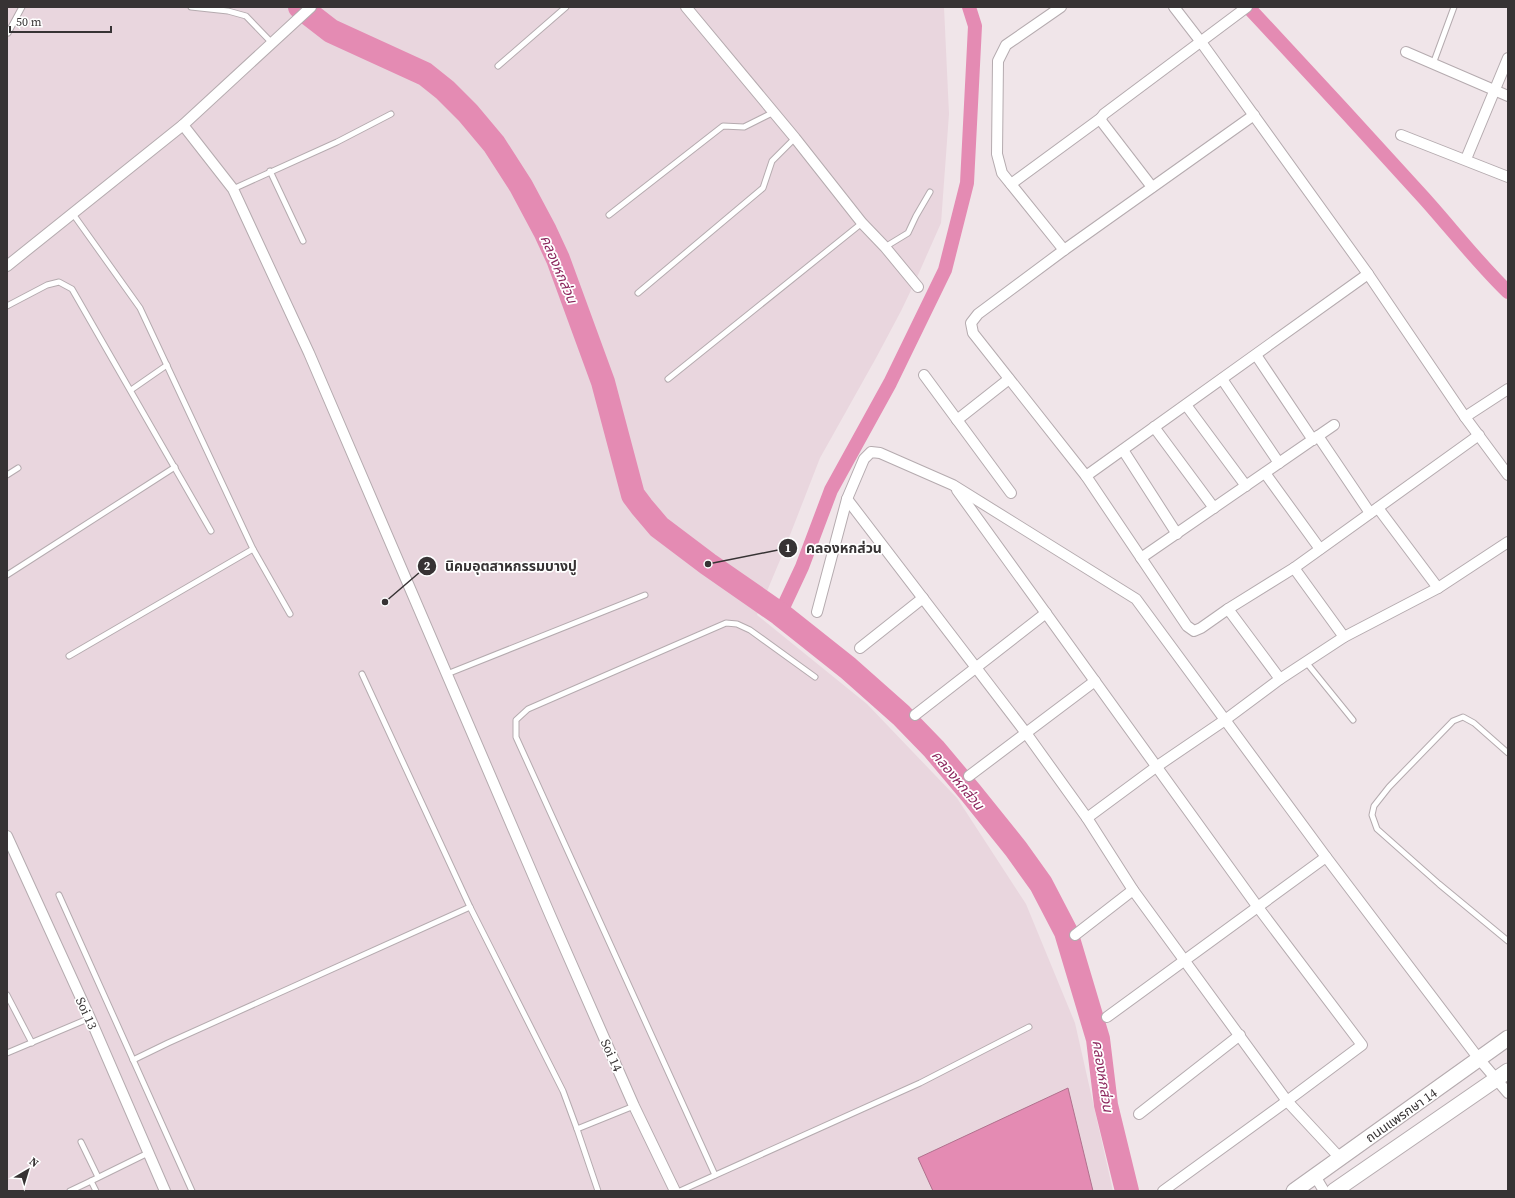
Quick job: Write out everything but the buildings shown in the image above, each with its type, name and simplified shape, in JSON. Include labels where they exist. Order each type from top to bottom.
[{"type":"main road","name":"ถนนแพรกษา 14","points":[[1294,1191],[1508,1038]]},
{"type":"main road","name":"ถนนแพรกษา 14","points":[[1334,1191],[1502,1075]]},
{"type":"street","points":[[7,266],[183,126],[311,7]]},
{"type":"street","points":[[686,7],[774,112],[862,223],[885,247],[918,287]]},
{"type":"street","points":[[1061,7],[1006,45],[998,61],[997,154],[1002,173],[1064,250]]},
{"type":"street","points":[[1174,7],[1201,42],[1368,274],[1466,417],[1508,475]]},
{"type":"street","points":[[1011,184],[1102,118],[1104,114],[1247,7]]},
{"type":"street","points":[[1406,52],[1508,96]]},
{"type":"street","points":[[1466,159],[1508,58]]},
{"type":"street","points":[[1254,115],[1064,250],[978,314],[971,323],[973,334],[1086,476],[1187,626],[1194,631],[1201,628],[1228,608],[1294,568],[1479,435]]},
{"type":"street","points":[[1102,118],[1102,122],[1152,187]]},
{"type":"street","name":"Soi 14","points":[[183,126],[233,189],[309,353],[551,917],[634,1106],[676,1191]]},
{"type":"street","points":[[1401,135],[1466,159],[1508,177]]},
{"type":"street","points":[[1086,476],[1368,274]]},
{"type":"street","points":[[1256,355],[1315,438],[1438,588]]},
{"type":"street","points":[[924,374],[1011,494]]},
{"type":"street","points":[[957,420],[1009,379]]},
{"type":"street","points":[[1222,379],[1279,463]]},
{"type":"street","points":[[1466,417],[1508,389]]},
{"type":"street","points":[[1186,405],[1246,486]]},
{"type":"street","points":[[1141,558],[1334,425]]},
{"type":"street","points":[[1154,427],[1214,508]]},
{"type":"street","points":[[1123,450],[1177,534]]},
{"type":"street","points":[[817,612],[847,499],[864,459],[871,452],[880,453],[953,486],[1136,599],[1326,857],[1479,1059],[1502,1075],[1508,1093]]},
{"type":"street","points":[[1265,473],[1320,549]]},
{"type":"street","points":[[953,486],[1257,906],[1362,1045],[1163,1191]]},
{"type":"street","points":[[847,499],[1026,734],[1087,818],[1133,890],[1287,1101],[1340,1158]]},
{"type":"street","points":[[1087,818],[1156,766],[1225,720],[1280,679],[1344,637],[1438,588],[1508,542]]},
{"type":"street","points":[[1294,568],[1344,637]]},
{"type":"street","points":[[860,648],[923,598]]},
{"type":"street","points":[[1228,608],[1280,679]]},
{"type":"street","points":[[915,714],[1046,613]]},
{"type":"street","points":[[969,776],[1095,681]]},
{"type":"street","name":"Soi 13","points":[[7,836],[90,1018],[164,1191]]},
{"type":"street","points":[[1107,1017],[1326,857]]},
{"type":"street","points":[[1075,935],[1133,890]]},
{"type":"street","points":[[1138,1114],[1240,1035]]},
{"type":"street","points":[[1315,1176],[1324,1191]]},
{"type":"lane","points":[[8,33],[22,7]]},
{"type":"lane","points":[[191,7],[228,11],[246,16],[274,40]]},
{"type":"lane","points":[[498,66],[566,7]]},
{"type":"lane","points":[[1433,64],[1454,7]]},
{"type":"lane","points":[[609,215],[723,126],[744,127],[774,112]]},
{"type":"lane","points":[[233,189],[336,142],[391,114]]},
{"type":"lane","points":[[638,293],[763,188],[772,161],[795,138]]},
{"type":"lane","points":[[270,172],[303,242]]},
{"type":"lane","points":[[885,247],[908,233],[930,192]]},
{"type":"lane","points":[[73,214],[140,308],[253,549],[290,614]]},
{"type":"lane","points":[[668,379],[862,223]]},
{"type":"lane","points":[[7,306],[47,285],[60,282],[72,289],[211,531]]},
{"type":"lane","points":[[131,390],[167,365]]},
{"type":"lane","points":[[7,575],[175,467]]},
{"type":"lane","points":[[7,475],[18,468]]},
{"type":"lane","points":[[69,656],[253,549]]},
{"type":"lane","points":[[447,674],[645,595]]},
{"type":"lane","points":[[715,1175],[516,737],[516,720],[528,709],[726,623],[737,624],[750,630],[816,677]]},
{"type":"lane","points":[[1306,662],[1353,720]]},
{"type":"lane","points":[[362,674],[470,907],[563,1091],[598,1191]]},
{"type":"lane","points":[[1508,753],[1474,723],[1463,717],[1453,722],[1389,787],[1374,806],[1372,815],[1377,829],[1439,884],[1508,941]]},
{"type":"lane","points":[[59,895],[192,1191]]},
{"type":"lane","points":[[133,1060],[470,907]]},
{"type":"lane","points":[[7,995],[32,1042]]},
{"type":"lane","points":[[7,1053],[90,1018]]},
{"type":"lane","points":[[680,1191],[920,1083],[1029,1027]]},
{"type":"lane","points":[[577,1129],[634,1106]]},
{"type":"lane","points":[[81,1142],[98,1177]]},
{"type":"lane","points":[[70,1191],[148,1153]]},
{"type":"lane","points":[[91,1181],[96,1191]]},
{"type":"shaded area","points":[[7,7],[944,7],[949,114],[941,223],[901,311],[820,458],[757,615],[867,704],[957,798],[1026,904],[1075,1023],[1113,1191],[7,1191]]},
{"type":"shaded area","points":[[1068,1088],[1093,1191],[933,1191],[918,1158]]},
{"type":"waterway","name":"คลองหกส่วน","points":[[300,7],[331,31],[425,74],[445,90],[468,113],[494,144],[521,186],[558,259],[603,382],[633,495],[642,507],[659,527],[708,564],[780,614],[848,668],[901,715],[934,749],[971,793],[1016,849],[1041,884],[1066,932],[1098,1039],[1106,1105],[1127,1191]]},
{"type":"waterway","points":[[780,614],[802,567],[831,490],[890,383],[945,270],[967,183],[975,26],[969,7]]},
{"type":"waterway","points":[[1248,7],[1508,292]]},
{"type":"place","name":"คลองหกส่วน","points":[[708,564]]},
{"type":"place","name":"นิคมอุตสาหกรรมบางปู","points":[[385,602]]}]
